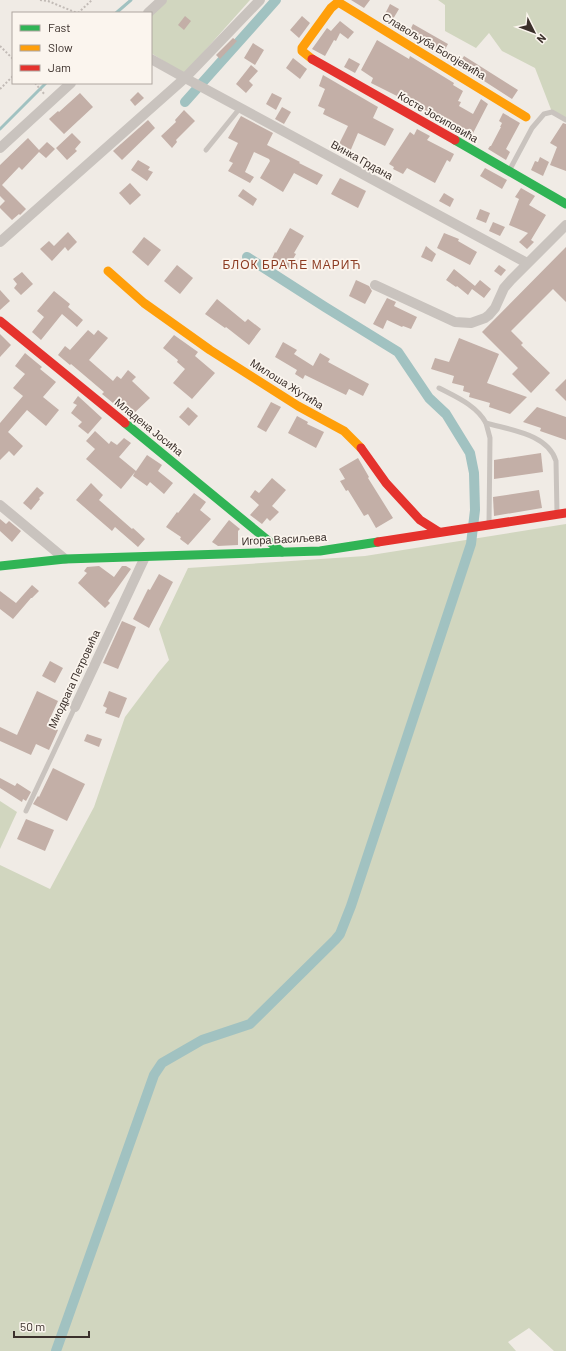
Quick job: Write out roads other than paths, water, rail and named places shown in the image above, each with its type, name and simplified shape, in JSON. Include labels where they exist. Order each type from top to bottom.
[{"type":"street","points":[[149,12],[162,0]]},
{"type":"street","points":[[0,242],[185,78],[260,0]]},
{"type":"street","name":"Славољуба Богојевића","points":[[302,48],[337,1],[526,117]]},
{"type":"street","name":"Косте Јосиповића","points":[[302,48],[302,51],[307,56],[566,204]]},
{"type":"street","name":"Винка Грдана","points":[[152,60],[527,264]]},
{"type":"street","points":[[0,148],[70,84]]},
{"type":"street","points":[[375,285],[454,322],[471,323],[489,315],[495,308],[504,288],[566,225]]},
{"type":"street","name":"Милоша Жутића","points":[[108,271],[144,303],[210,350],[298,406],[344,431],[359,445],[386,483],[420,520],[439,532]]},
{"type":"street","name":"Младена Јосића","points":[[0,321],[282,552]]},
{"type":"street","points":[[0,505],[65,559]]},
{"type":"street","name":"Игора Васиљева","points":[[0,566],[65,559],[320,551],[562,514]]},
{"type":"street","name":"Миодрага Петровића","points":[[75,707],[145,557]]},
{"type":"lane","points":[[206,150],[240,108]]},
{"type":"lane","points":[[508,172],[532,128],[544,114],[552,112],[566,120]]},
{"type":"lane","points":[[439,388],[477,411],[486,423],[490,438],[486,526]]},
{"type":"lane","points":[[486,423],[537,438],[554,453],[562,514]]},
{"type":"lane","name":"Миодрага Петровића","points":[[26,811],[75,707]]},
{"type":"waterway","points":[[117,12],[131,0]]},
{"type":"waterway","points":[[185,102],[276,0]]},
{"type":"waterway","points":[[0,129],[45,84]]},
{"type":"waterway","points":[[56,1351],[154,1075],[162,1063],[202,1040],[250,1024],[340,934],[351,906],[471,544],[475,510],[474,473],[470,453],[446,414],[429,398],[398,352],[247,257]]},
{"type":"district","name":"БЛОК БРАЋЕ МАРИЋ","points":[[292,265]]}]
